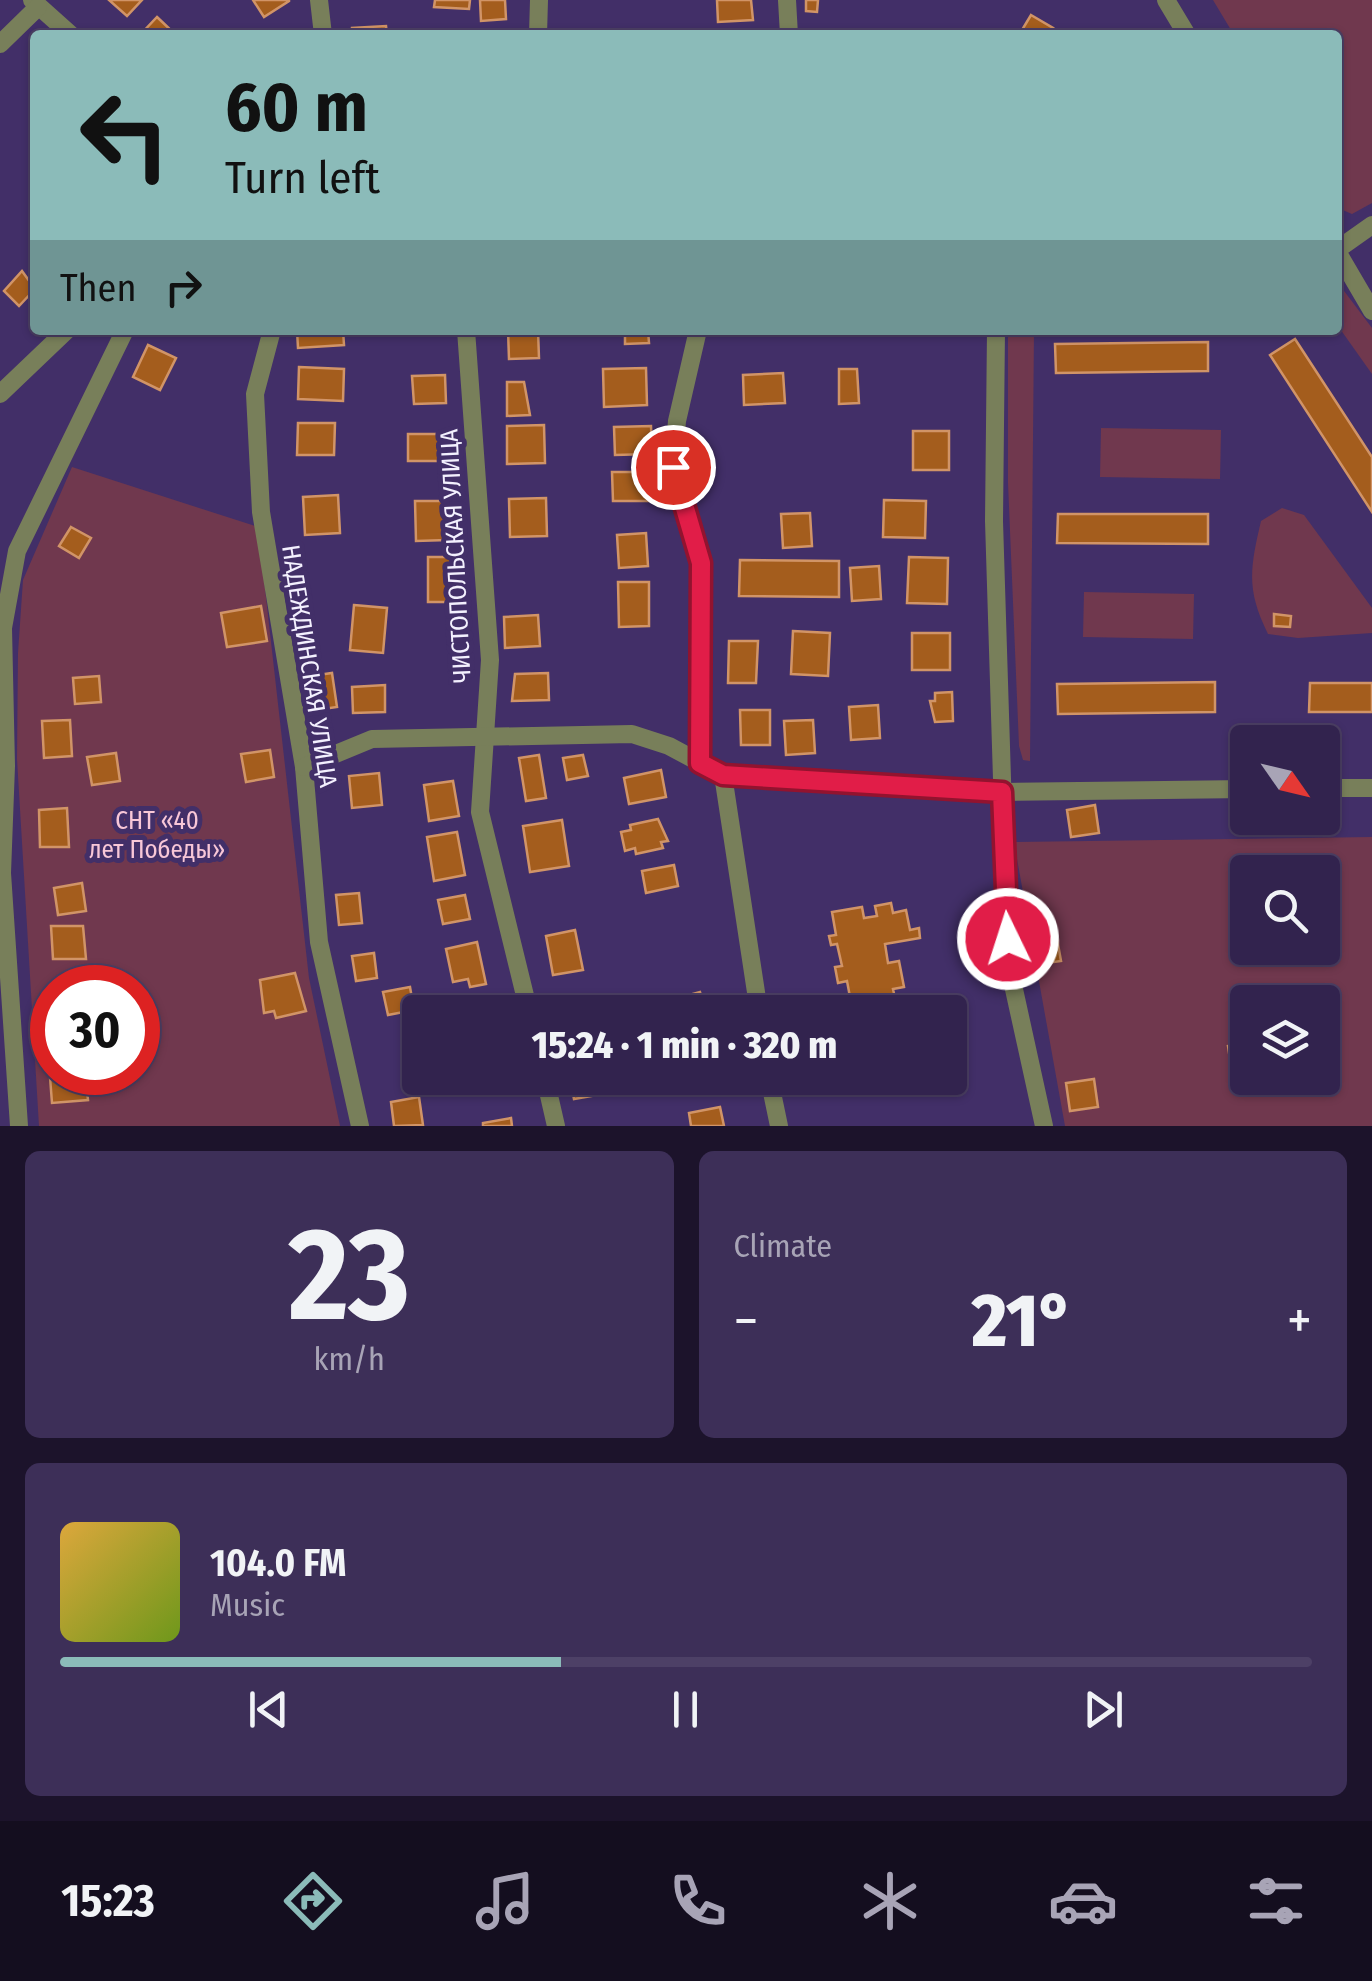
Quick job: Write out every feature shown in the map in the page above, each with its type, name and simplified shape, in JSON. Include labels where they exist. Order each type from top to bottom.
[{"type":"street","points":[[318,0],[322,30]]},
{"type":"street","points":[[538,0],[538,30]]},
{"type":"street","points":[[787,0],[789,30]]},
{"type":"street","points":[[1166,0],[1184,30]]},
{"type":"street","points":[[0,44],[35,3],[65,30]]},
{"type":"street","points":[[1342,248],[1372,225]]},
{"type":"street","points":[[1342,258],[1372,311]]},
{"type":"street","points":[[0,394],[62,335]]},
{"type":"street","points":[[19,1126],[2,874],[6,766],[3,628],[18,550],[123,335]]},
{"type":"street","name":"НАДЕЖДИНСКАЯ УЛИЦА","points":[[271,335],[255,394],[261,512],[304,767],[308,862],[319,942],[360,1126]]},
{"type":"street","name":"ЧИСТОПОЛЬСКАЯ УЛИЦА","points":[[466,335],[490,660],[480,812],[525,995]]},
{"type":"street","points":[[697,335],[677,421],[673,467],[701,563],[700,763]]},
{"type":"street","points":[[996,335],[994,521],[1010,970],[1044,1126]]},
{"type":"street","points":[[304,767],[372,738],[632,734],[723,775],[1002,792],[1230,789]]},
{"type":"street","points":[[723,775],[756,995]]},
{"type":"street","points":[[1340,788],[1372,788]]},
{"type":"street","points":[[549,1095],[556,1126]]},
{"type":"street","points":[[772,1095],[778,1126]]},
{"type":"green space","points":[[1213,0],[1372,0],[1372,203],[1352,214],[1342,210],[1342,30],[1231,30]]},
{"type":"green space","points":[[1342,288],[1372,328],[1372,374],[1342,332]]},
{"type":"green space","points":[[1008,335],[1034,335],[1030,761],[1023,760],[1019,746],[1008,483]]},
{"type":"green space","points":[[1101,428],[1221,430],[1220,479],[1100,477]]},
{"type":"green space","name":"СНТ «40 лет Победы»","points":[[72,467],[258,527],[309,978],[340,1126],[39,1126],[37,1095],[160,1095],[160,965],[30,965],[30,976],[17,759],[23,580]]},
{"type":"green space","points":[[1282,508],[1304,515],[1372,608],[1372,633],[1298,638],[1268,634],[1253,591],[1253,566],[1261,521]]},
{"type":"green space","points":[[1084,592],[1194,594],[1193,639],[1083,637]]},
{"type":"green space","points":[[1372,837],[1372,1126],[1065,1126],[1014,842]]},
{"type":"building","points":[[109,0],[142,0],[127,16]]},
{"type":"building","points":[[253,0],[289,0],[289,1],[264,17]]},
{"type":"building","points":[[435,0],[470,0],[469,9],[434,7]]},
{"type":"building","points":[[480,0],[505,0],[506,19],[481,21]]},
{"type":"building","points":[[717,0],[751,0],[753,20],[718,22]]},
{"type":"building","points":[[806,0],[818,0],[817,12],[806,11]]},
{"type":"building","points":[[1031,15],[1053,28],[1052,30],[1022,30]]},
{"type":"building","points":[[157,17],[171,30],[145,30]]},
{"type":"building","points":[[386,26],[386,30],[352,30]]},
{"type":"building","points":[[22,271],[30,282],[30,294],[19,306],[4,291]]},
{"type":"building","points":[[297,335],[343,335],[344,345],[298,348]]},
{"type":"building","points":[[508,335],[538,335],[539,358],[509,359]]},
{"type":"building","points":[[625,335],[648,335],[649,343],[625,344]]},
{"type":"building","points":[[1295,339],[1372,457],[1372,512],[1270,355]]},
{"type":"building","points":[[1208,342],[1208,371],[1056,373],[1055,344]]},
{"type":"building","points":[[148,345],[176,358],[160,390],[133,377]]},
{"type":"building","points":[[299,367],[344,369],[343,401],[298,399]]},
{"type":"building","points":[[646,368],[647,405],[604,407],[603,369]]},
{"type":"building","points":[[839,369],[857,369],[859,403],[839,404]]},
{"type":"building","points":[[783,373],[785,403],[744,405],[743,375]]},
{"type":"building","points":[[445,375],[446,403],[414,404],[412,376]]},
{"type":"building","points":[[507,382],[524,382],[530,415],[507,416]]},
{"type":"building","points":[[298,423],[335,423],[334,455],[297,455]]},
{"type":"building","points":[[544,425],[545,463],[507,464],[507,426]]},
{"type":"building","points":[[651,426],[652,454],[615,455],[614,427]]},
{"type":"building","points":[[913,431],[949,431],[949,470],[913,470]]},
{"type":"building","points":[[408,434],[442,434],[442,461],[408,461]]},
{"type":"building","points":[[612,472],[648,472],[648,501],[613,501]]},
{"type":"building","points":[[338,495],[340,533],[305,535],[303,497]]},
{"type":"building","points":[[546,498],[547,536],[510,537],[509,499]]},
{"type":"building","points":[[884,500],[926,501],[925,538],[883,537]]},
{"type":"building","points":[[415,501],[447,501],[447,540],[416,541]]},
{"type":"building","points":[[810,513],[812,546],[783,548],[781,514]]},
{"type":"building","points":[[1058,514],[1208,514],[1208,544],[1057,543]]},
{"type":"building","points":[[71,527],[91,538],[79,558],[59,546]]},
{"type":"building","points":[[646,533],[648,566],[619,568],[617,535]]},
{"type":"building","points":[[428,557],[452,557],[452,602],[428,602]]},
{"type":"building","points":[[909,557],[948,558],[947,604],[907,603]]},
{"type":"building","points":[[740,560],[839,561],[839,597],[739,596]]},
{"type":"building","points":[[879,566],[881,599],[852,601],[850,568]]},
{"type":"building","points":[[618,582],[649,582],[649,626],[619,627]]},
{"type":"building","points":[[354,605],[387,608],[383,653],[350,650]]},
{"type":"building","points":[[261,606],[267,641],[227,647],[221,613]]},
{"type":"building","points":[[1274,614],[1291,616],[1290,627],[1274,626]]},
{"type":"building","points":[[538,615],[540,646],[505,648],[504,617]]},
{"type":"building","points":[[793,631],[830,633],[828,676],[791,674]]},
{"type":"building","points":[[912,633],[950,633],[950,670],[912,670]]},
{"type":"building","points":[[729,641],[758,641],[756,683],[728,683]]},
{"type":"building","points":[[332,673],[337,707],[309,711],[304,677]]},
{"type":"building","points":[[548,673],[549,700],[512,701],[515,674]]},
{"type":"building","points":[[99,676],[101,702],[75,704],[73,678]]},
{"type":"building","points":[[1215,682],[1215,712],[1058,714],[1057,684]]},
{"type":"building","points":[[1310,683],[1372,683],[1372,712],[1309,712]]},
{"type":"building","points":[[385,685],[385,712],[353,713],[352,687]]},
{"type":"building","points":[[952,692],[953,721],[935,722],[930,701],[935,701],[935,693]]},
{"type":"building","points":[[878,705],[880,738],[851,740],[849,707]]},
{"type":"building","points":[[740,710],[770,710],[770,745],[741,745]]},
{"type":"building","points":[[70,720],[72,756],[44,758],[42,721]]},
{"type":"building","points":[[813,720],[815,753],[786,755],[784,721]]},
{"type":"building","points":[[270,750],[274,777],[246,782],[241,754]]},
{"type":"building","points":[[116,753],[120,781],[92,785],[87,757]]},
{"type":"building","points":[[539,755],[546,798],[526,801],[519,758]]},
{"type":"building","points":[[583,755],[588,776],[567,780],[563,758]]},
{"type":"building","points":[[661,770],[666,797],[629,804],[624,778]]},
{"type":"building","points":[[379,773],[382,805],[352,808],[349,776]]},
{"type":"building","points":[[453,781],[459,816],[429,821],[424,785]]},
{"type":"building","points":[[1095,805],[1099,833],[1071,837],[1067,810]]},
{"type":"building","points":[[67,808],[69,847],[40,847],[39,810]]},
{"type":"building","points":[[658,819],[668,841],[661,842],[663,848],[636,854],[635,848],[625,851],[621,832],[631,830],[630,825]]},
{"type":"building","points":[[562,820],[569,866],[530,872],[523,826]]},
{"type":"building","points":[[457,832],[465,875],[434,881],[427,837]]},
{"type":"building","points":[[674,865],[678,886],[646,893],[642,871]]},
{"type":"building","points":[[82,883],[86,911],[58,915],[54,888]]},
{"type":"building","points":[[359,893],[362,923],[339,925],[336,895]]},
{"type":"building","points":[[465,895],[470,919],[443,924],[438,900]]},
{"type":"building","points":[[891,903],[893,913],[906,910],[910,930],[919,928],[920,938],[885,944],[888,963],[899,961],[904,987],[893,989],[894,995],[850,995],[847,981],[838,983],[835,967],[842,966],[837,944],[831,945],[829,936],[836,935],[832,912],[862,907],[864,918],[877,916],[875,906]]},
{"type":"building","points":[[51,926],[83,926],[86,959],[53,959]]},
{"type":"building","points":[[575,930],[583,970],[553,975],[546,936]]},
{"type":"building","points":[[1056,933],[1061,961],[1032,965],[1028,938]]},
{"type":"building","points":[[477,942],[486,984],[470,987],[468,979],[453,982],[446,949]]},
{"type":"building","points":[[374,953],[377,978],[356,981],[352,956]]},
{"type":"building","points":[[295,973],[306,1011],[276,1018],[274,1011],[264,1013],[260,980]]},
{"type":"building","points":[[410,987],[411,995],[402,995],[402,1012],[388,1015],[383,992]]},
{"type":"building","points":[[1094,1079],[1098,1107],[1070,1111],[1066,1083]]},
{"type":"building","points":[[51,1095],[87,1095],[88,1100],[52,1103]]},
{"type":"building","points":[[419,1097],[423,1125],[394,1126],[391,1102]]},
{"type":"building","points":[[720,1107],[724,1126],[691,1126],[689,1113]]},
{"type":"building","points":[[511,1118],[512,1126],[483,1126],[483,1123]]},
{"type":"route","points":[[673,467],[701,563],[700,763],[723,775],[1002,792],[1008,939]]}]
